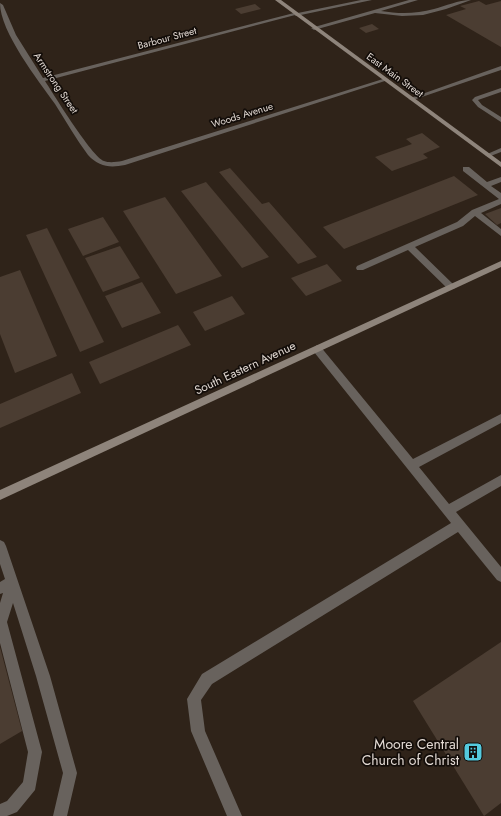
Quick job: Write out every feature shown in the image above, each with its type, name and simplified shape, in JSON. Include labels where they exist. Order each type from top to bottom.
[{"type":"main road","name":"East Main Street","points":[[278,0],[501,165]]},
{"type":"main road","name":"South Eastern Avenue","points":[[0,495],[501,264]]},
{"type":"street","name":"Barbour Street","points":[[42,80],[296,14],[369,0]]},
{"type":"street","points":[[314,28],[415,0]]},
{"type":"street","points":[[374,12],[412,15],[431,12],[468,0]]},
{"type":"street","name":"Armstrong Street","points":[[0,5],[6,22],[42,80],[90,151],[99,162],[105,164]]},
{"type":"street","points":[[411,99],[501,68]]},
{"type":"street","name":"Woods Avenue","points":[[105,164],[123,162],[385,80]]},
{"type":"street","points":[[501,90],[475,100],[480,106],[501,120]]},
{"type":"street","points":[[488,155],[501,150]]},
{"type":"street","points":[[466,169],[501,197]]},
{"type":"street","points":[[486,185],[501,179]]},
{"type":"street","points":[[360,268],[460,224],[475,212],[501,201]]},
{"type":"street","points":[[475,212],[501,233]]},
{"type":"street","points":[[409,246],[451,287]]},
{"type":"street","points":[[317,349],[447,511],[500,573]]},
{"type":"street","points":[[411,466],[501,418]]},
{"type":"street","points":[[447,511],[501,480]]},
{"type":"street","points":[[235,816],[198,731],[194,699],[206,679],[459,525]]},
{"type":"street","points":[[0,546],[6,585],[43,676],[70,773],[60,816]]},
{"type":"street","points":[[5,811],[30,785],[35,752],[2,622],[6,585]]},
{"type":"building","points":[[479,1],[486,5],[501,1],[501,47],[446,15],[466,9],[460,6]]},
{"type":"building","points":[[255,4],[261,9],[241,14],[235,9]]},
{"type":"building","points":[[372,24],[379,29],[366,33],[359,28]]},
{"type":"building","points":[[422,133],[440,147],[423,154],[428,158],[392,171],[375,157],[412,144],[406,139]]},
{"type":"building","points":[[230,168],[262,204],[269,202],[317,257],[298,264],[219,172]]},
{"type":"building","points":[[454,176],[478,195],[344,249],[323,227]]},
{"type":"building","points":[[206,182],[269,257],[242,268],[181,191]]},
{"type":"building","points":[[165,197],[222,276],[176,294],[123,211]]},
{"type":"building","points":[[501,208],[501,223],[497,225],[485,214]]},
{"type":"building","points":[[103,217],[119,242],[83,256],[68,229]]},
{"type":"building","points":[[47,228],[104,342],[80,352],[26,235]]},
{"type":"building","points":[[120,246],[140,278],[103,292],[85,258]]},
{"type":"building","points":[[327,264],[342,281],[306,296],[291,278]]},
{"type":"building","points":[[20,270],[57,356],[15,373],[0,334],[0,277]]},
{"type":"building","points":[[142,282],[161,313],[122,328],[105,296]]},
{"type":"building","points":[[232,296],[245,314],[205,331],[193,312]]},
{"type":"building","points":[[178,325],[191,345],[100,384],[89,362]]},
{"type":"building","points":[[72,373],[81,393],[0,428],[0,404]]},
{"type":"building","name":"Moore Central Church of Christ","points":[[501,642],[501,803],[484,816],[413,701]]},
{"type":"building","points":[[0,647],[22,731],[0,744]]},
{"type":"place","name":"Moore Central Church of Christ","points":[[473,752]]}]
